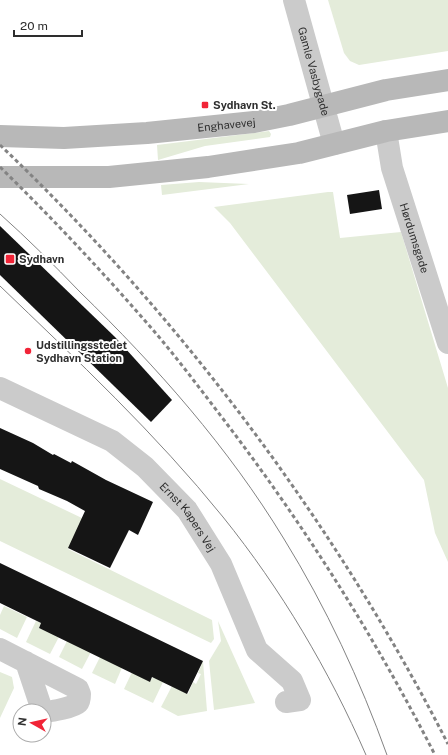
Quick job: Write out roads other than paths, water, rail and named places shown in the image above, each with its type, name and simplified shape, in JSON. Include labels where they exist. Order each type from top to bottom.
[{"type":"street","name":"Gamle Vasbygade","points":[[294,0],[334,144]]},
{"type":"street","name":"Enghavevej","points":[[0,136],[64,138],[213,127],[254,122],[289,115],[386,90],[448,80]]},
{"type":"street","points":[[0,178],[109,176],[208,167],[299,153],[386,131],[448,121]]},
{"type":"street","name":"Hørdumsgade","points":[[386,131],[392,168],[448,344]]},
{"type":"street","name":"Ernst Kapers Vej","points":[[0,388],[112,441],[145,467],[187,510],[221,564],[257,650],[292,681],[300,700],[286,702]]},
{"type":"street","points":[[0,649],[26,662]]},
{"type":"tram line","points":[[0,214],[109,320],[164,379],[190,409],[239,472],[284,539],[328,617],[354,672],[387,755]]},
{"type":"tram line","points":[[0,286],[87,370],[171,456],[223,517],[265,573],[302,631],[320,661],[352,723],[366,755]]},
{"type":"railway","points":[[0,145],[66,211],[130,280],[191,351],[249,426],[304,502],[356,581],[404,662],[448,744]]},
{"type":"railway","points":[[0,167],[75,244],[147,323],[188,373],[256,463],[285,503],[364,627],[389,669],[435,755]]},
{"type":"place","name":"Sydhavn St.","points":[[205,105]]},
{"type":"place","name":"Sydhavn","points":[[10,259]]},
{"type":"place","name":"Udstillingsstedet Sydhavn Station","points":[[28,351]]}]
